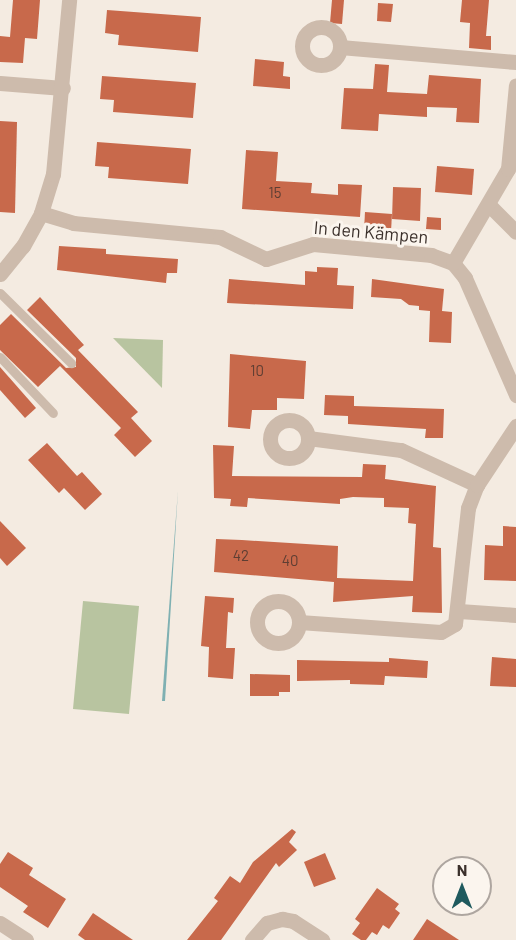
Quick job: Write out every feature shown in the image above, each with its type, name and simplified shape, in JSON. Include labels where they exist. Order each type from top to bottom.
[{"type":"street","points":[[0,274],[23,246],[41,213],[53,174],[63,88],[69,0]]},
{"type":"street","points":[[340,47],[516,62]]},
{"type":"street","points":[[0,83],[63,88]]},
{"type":"street","points":[[516,85],[513,149],[508,169],[453,263],[465,278],[516,394]]},
{"type":"street","points":[[489,205],[516,232]]},
{"type":"street","name":"In den Kämpen","points":[[41,213],[73,223],[220,237],[266,259],[313,244],[431,255],[453,263]]},
{"type":"street","points":[[299,622],[441,632],[455,624],[459,611],[464,532],[477,485],[516,426]]},
{"type":"street","points":[[308,438],[400,450],[477,485]]},
{"type":"street","points":[[459,611],[516,615]]},
{"type":"street","points":[[252,940],[267,923],[282,919],[293,921],[322,940]]},
{"type":"street","points":[[0,923],[26,940]]},
{"type":"lane","points":[[0,293],[71,363]]},
{"type":"lane","points":[[0,357],[53,412]]},
{"type":"green space","points":[[113,338],[163,340],[162,388]]},
{"type":"green space","points":[[83,601],[139,606],[129,714],[73,709]]},
{"type":"water","points":[[178,490],[165,701],[162,701]]},
{"type":"building","points":[[13,0],[40,0],[37,39],[25,38],[23,63],[0,62],[0,36],[10,37]]},
{"type":"building","points":[[332,0],[344,0],[342,24],[330,23]]},
{"type":"building","points":[[462,0],[489,0],[486,36],[491,36],[491,50],[469,48],[470,23],[460,22]]},
{"type":"building","points":[[378,3],[393,4],[391,22],[377,21]]},
{"type":"building","points":[[107,10],[201,17],[198,52],[118,45],[119,35],[105,33]]},
{"type":"building","points":[[255,59],[284,62],[283,76],[290,77],[290,89],[253,86]]},
{"type":"building","points":[[375,64],[389,65],[387,92],[427,94],[429,75],[481,79],[479,123],[456,122],[457,108],[427,107],[427,117],[379,114],[378,131],[341,129],[344,88],[373,89]]},
{"type":"building","points":[[102,76],[196,83],[193,118],[113,112],[114,100],[100,99]]},
{"type":"building","points":[[0,121],[17,122],[15,213],[0,212]]},
{"type":"building","points":[[97,142],[191,149],[188,184],[108,178],[109,167],[95,166]]},
{"type":"building","points":[[246,150],[278,152],[276,181],[312,183],[311,193],[338,195],[338,184],[362,185],[360,217],[242,209]]},
{"type":"building","points":[[437,166],[474,169],[472,195],[435,192]]},
{"type":"building","points":[[393,187],[421,188],[420,221],[392,219]]},
{"type":"building","points":[[365,212],[392,214],[391,231],[364,230]]},
{"type":"building","points":[[427,217],[441,218],[441,230],[426,229]]},
{"type":"building","points":[[59,246],[106,249],[106,254],[178,259],[177,273],[167,273],[166,283],[57,270]]},
{"type":"building","points":[[317,267],[338,268],[337,285],[354,286],[353,309],[227,303],[229,279],[305,285],[305,271],[317,272]]},
{"type":"building","points":[[372,279],[444,289],[442,311],[452,312],[451,343],[429,342],[430,311],[419,310],[419,306],[409,305],[401,299],[371,297]]},
{"type":"building","points":[[40,297],[84,345],[78,350],[138,412],[131,418],[152,441],[135,457],[114,435],[121,428],[60,366],[38,387],[0,350],[0,325],[11,314],[66,368],[76,367],[76,358],[27,310]]},
{"type":"building","points":[[230,354],[306,361],[304,399],[277,398],[277,410],[252,410],[250,429],[228,427]]},
{"type":"building","points":[[0,367],[36,408],[25,418],[0,390]]},
{"type":"building","points":[[325,395],[354,396],[354,406],[444,409],[443,438],[425,438],[426,429],[348,424],[348,416],[324,415]]},
{"type":"building","points":[[47,443],[77,476],[82,472],[102,494],[85,510],[64,488],[59,493],[28,460]]},
{"type":"building","points":[[213,445],[234,446],[232,476],[362,477],[363,464],[386,465],[385,479],[436,486],[433,547],[441,548],[442,613],[412,612],[413,596],[333,602],[334,582],[214,572],[216,539],[242,540],[338,546],[337,578],[413,581],[416,524],[408,523],[409,508],[384,507],[384,498],[353,497],[340,499],[340,504],[248,498],[247,507],[230,506],[231,499],[214,498]]},
{"type":"building","points":[[0,521],[26,548],[7,566],[0,558]]},
{"type":"building","points":[[503,526],[516,527],[516,581],[484,580],[485,545],[503,546]]},
{"type":"building","points":[[205,596],[234,598],[233,613],[228,612],[226,648],[235,648],[233,679],[208,677],[209,647],[201,646]]},
{"type":"building","points":[[492,657],[516,659],[516,687],[490,686]]},
{"type":"building","points":[[389,658],[428,661],[427,678],[385,676],[384,685],[350,684],[350,680],[297,681],[297,660],[389,662]]},
{"type":"building","points":[[250,674],[290,675],[290,692],[279,692],[279,696],[250,696]]},
{"type":"building","points":[[292,829],[296,832],[289,842],[297,850],[279,867],[276,863],[221,940],[187,940],[218,901],[214,898],[230,876],[240,883],[253,862]]},
{"type":"building","points":[[8,852],[33,868],[29,875],[66,899],[48,928],[23,912],[28,906],[0,887],[0,864]]},
{"type":"building","points":[[325,853],[336,879],[314,887],[304,862]]},
{"type":"building","points":[[377,888],[399,904],[395,909],[400,913],[389,929],[383,925],[377,935],[372,932],[366,940],[361,940],[352,934],[360,923],[355,919]]},
{"type":"building","points":[[93,913],[133,940],[85,940],[78,935]]},
{"type":"building","points":[[427,919],[459,940],[413,940]]}]
